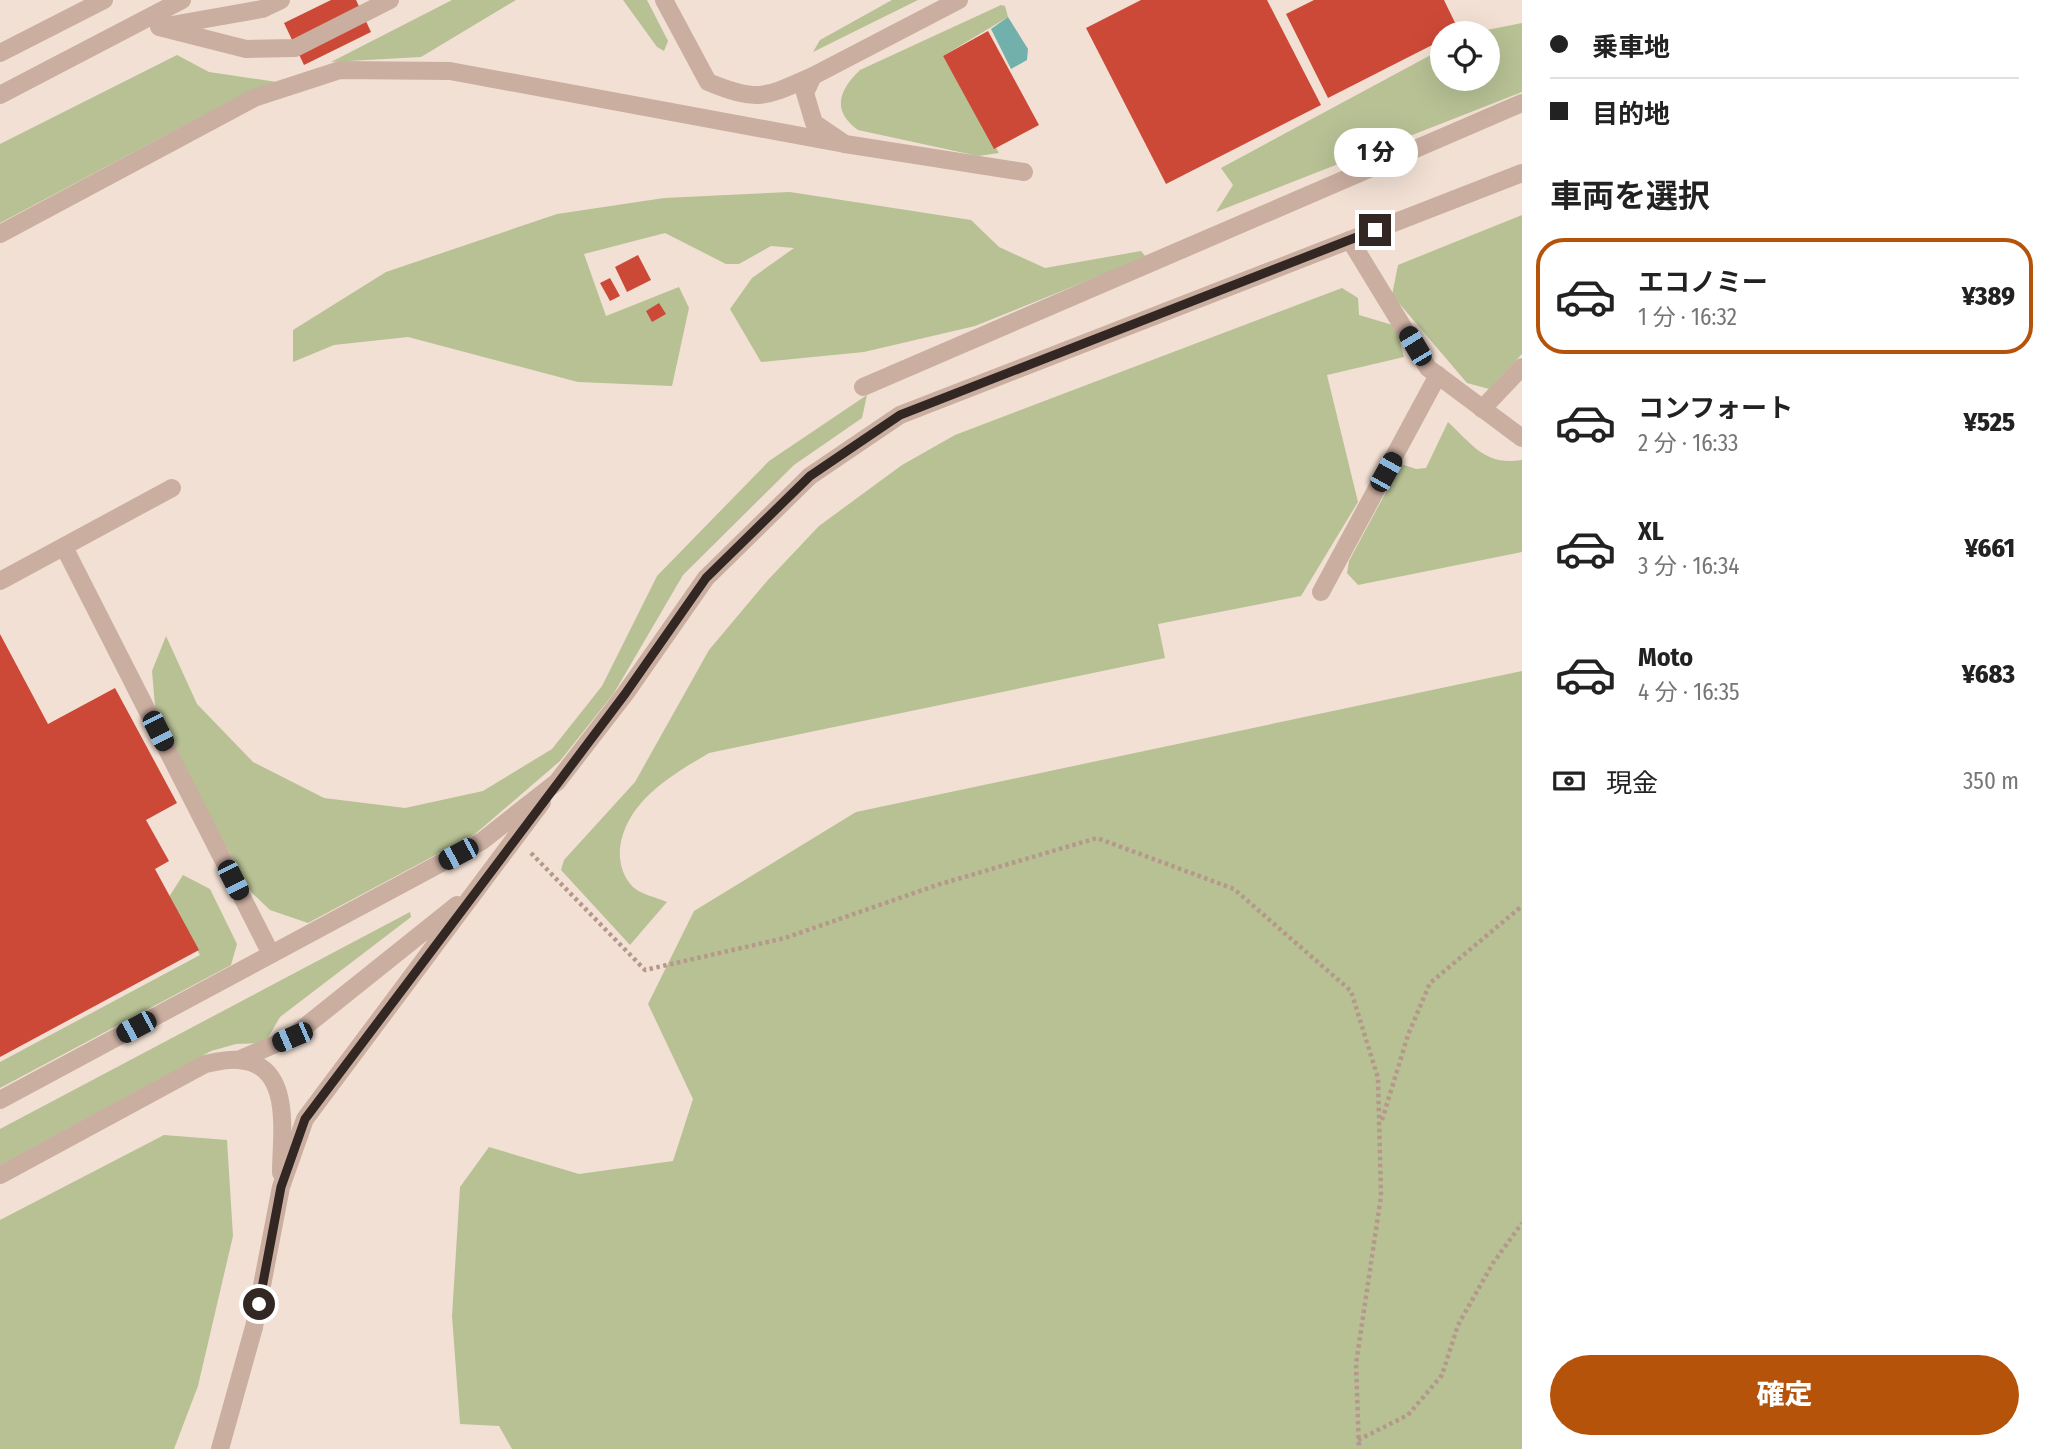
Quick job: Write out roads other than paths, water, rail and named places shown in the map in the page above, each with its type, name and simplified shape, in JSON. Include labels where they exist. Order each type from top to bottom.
[{"type":"lane","points":[[0,53],[104,0]]},
{"type":"lane","points":[[0,95],[182,0]]},
{"type":"lane","points":[[114,35],[262,9],[281,0]]},
{"type":"lane","points":[[159,27],[246,49],[295,48],[390,0]]},
{"type":"lane","points":[[664,0],[708,82],[731,92],[765,97],[813,76],[959,0]]},
{"type":"lane","points":[[0,234],[254,99],[340,70],[450,71],[845,144],[1024,172]]},
{"type":"lane","points":[[813,76],[805,93],[814,122],[845,144]]},
{"type":"lane","points":[[863,387],[1522,103]]},
{"type":"lane","points":[[220,1449],[254,1327],[281,1187],[305,1119],[625,694],[706,578],[810,476],[900,415],[1522,173]]},
{"type":"lane","points":[[1350,240],[1429,368],[1482,410],[1520,434]]},
{"type":"lane","points":[[1482,410],[1522,367]]},
{"type":"lane","points":[[1321,592],[1438,375]]},
{"type":"lane","points":[[0,581],[172,488]]},
{"type":"lane","points":[[64,547],[271,954]]},
{"type":"lane","points":[[0,1100],[482,841],[557,782]]},
{"type":"lane","points":[[0,1175],[205,1064],[238,1060],[292,1037],[477,889]]},
{"type":"lane","points":[[238,1060],[264,1068],[281,1095],[281,1187]]},
{"type":"water","points":[[1008,17],[1028,49],[1027,60],[1011,69],[991,29]]}]
